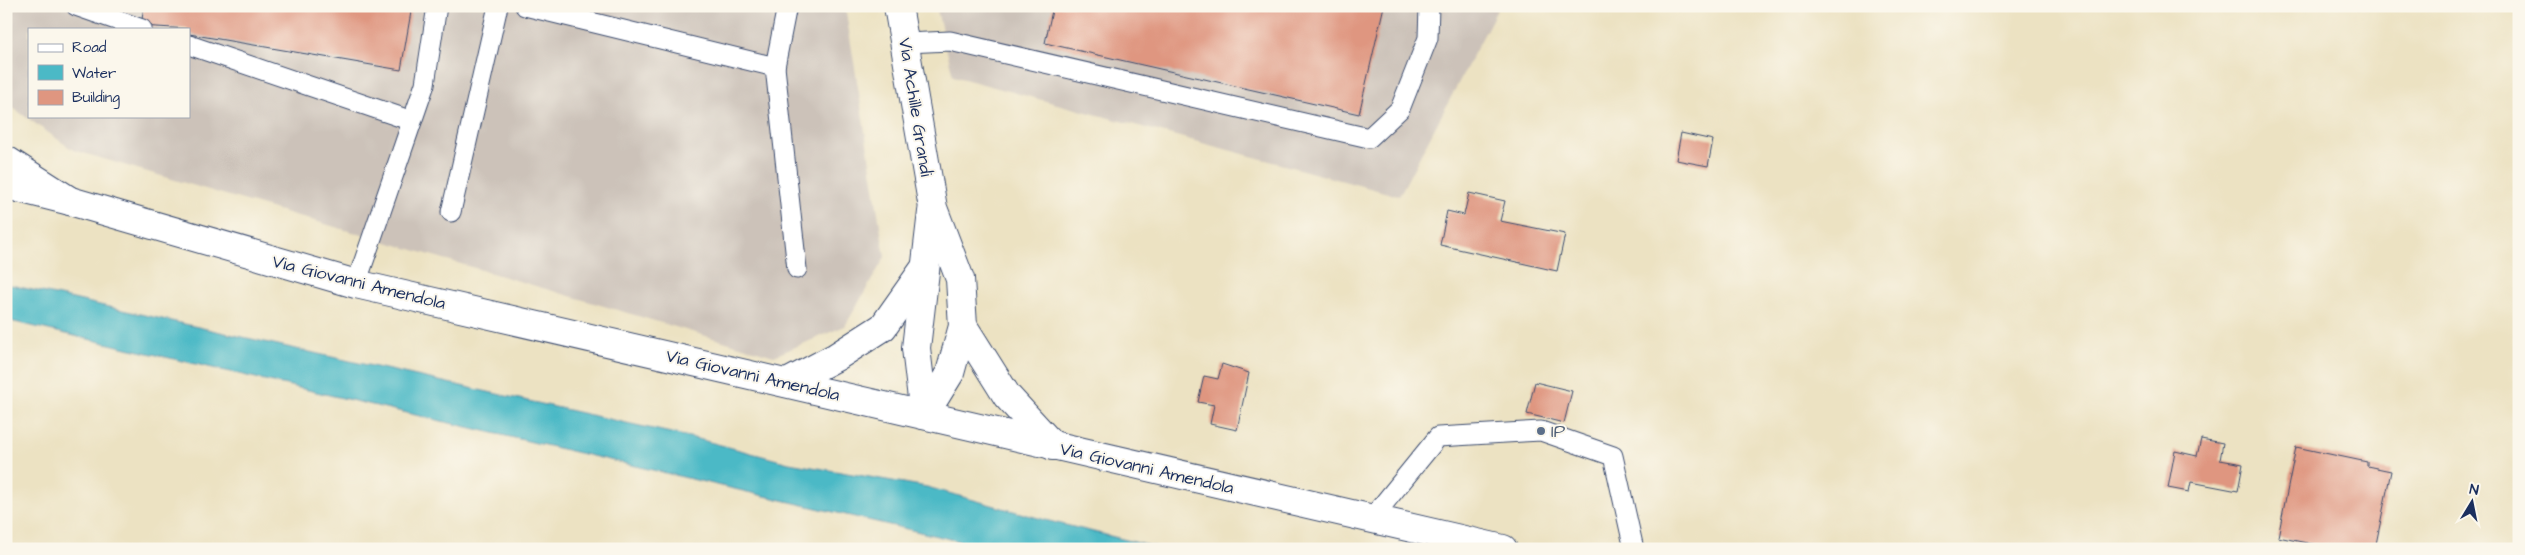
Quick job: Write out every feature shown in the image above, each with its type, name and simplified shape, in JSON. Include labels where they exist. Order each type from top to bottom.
[{"type":"main road","name":"Via Achille Grandi","points":[[898,6],[906,43],[933,208],[960,279],[963,326],[950,373],[924,415]]},
{"type":"main road","points":[[6,160],[70,201]]},
{"type":"main road","name":"Via Giovanni Amendola","points":[[6,186],[70,201],[356,284],[1503,549]]},
{"type":"main road","name":"Via Achille Grandi","points":[[924,415],[916,348],[933,208]]},
{"type":"main road","name":"Via Achille Grandi","points":[[787,383],[836,357],[883,327],[925,268]]},
{"type":"main road","name":"Via Achille Grandi","points":[[963,326],[1008,396],[1053,446]]},
{"type":"lane","points":[[76,6],[139,28]]},
{"type":"lane","points":[[356,284],[424,84],[437,6]]},
{"type":"lane","points":[[451,212],[498,6]]},
{"type":"lane","points":[[525,6],[775,67]]},
{"type":"lane","points":[[787,6],[775,67],[797,269]]},
{"type":"lane","points":[[906,43],[950,41],[1369,138],[1400,109],[1428,38],[1429,6]]},
{"type":"lane","points":[[190,45],[412,121]]},
{"type":"lane","points":[[1372,518],[1438,437],[1541,431],[1613,456],[1634,549]]},
{"type":"shaded area","points":[[6,6],[845,6],[885,257],[845,326],[774,356],[73,150],[6,103]]},
{"type":"shaded area","points":[[936,6],[1499,6],[1399,196],[953,76]]},
{"type":"water","points":[[6,284],[698,439],[789,463],[927,487],[1049,521],[1163,549],[993,549],[6,320]]},
{"type":"building","points":[[144,6],[412,6],[401,70],[190,34],[190,28],[141,26]]},
{"type":"building","points":[[1053,6],[1384,6],[1359,114],[1045,43]]},
{"type":"building","points":[[1681,133],[1713,140],[1708,166],[1676,160]]},
{"type":"building","points":[[1469,193],[1505,201],[1500,221],[1565,234],[1557,271],[1440,245],[1447,211],[1464,215]]},
{"type":"building","points":[[1222,364],[1249,373],[1237,430],[1210,424],[1214,405],[1198,402],[1204,376],[1218,379]]},
{"type":"building","points":[[1535,382],[1572,391],[1564,423],[1527,414]]},
{"type":"building","points":[[2201,439],[2223,443],[2220,460],[2243,464],[2238,491],[2191,482],[2189,492],[2168,488],[2175,451],[2197,456]]},
{"type":"building","points":[[2296,447],[2367,462],[2367,466],[2391,471],[2375,549],[2350,546],[2350,549],[2336,549],[2278,537]]},
{"type":"place","name":"IP","points":[[1541,431]]}]
